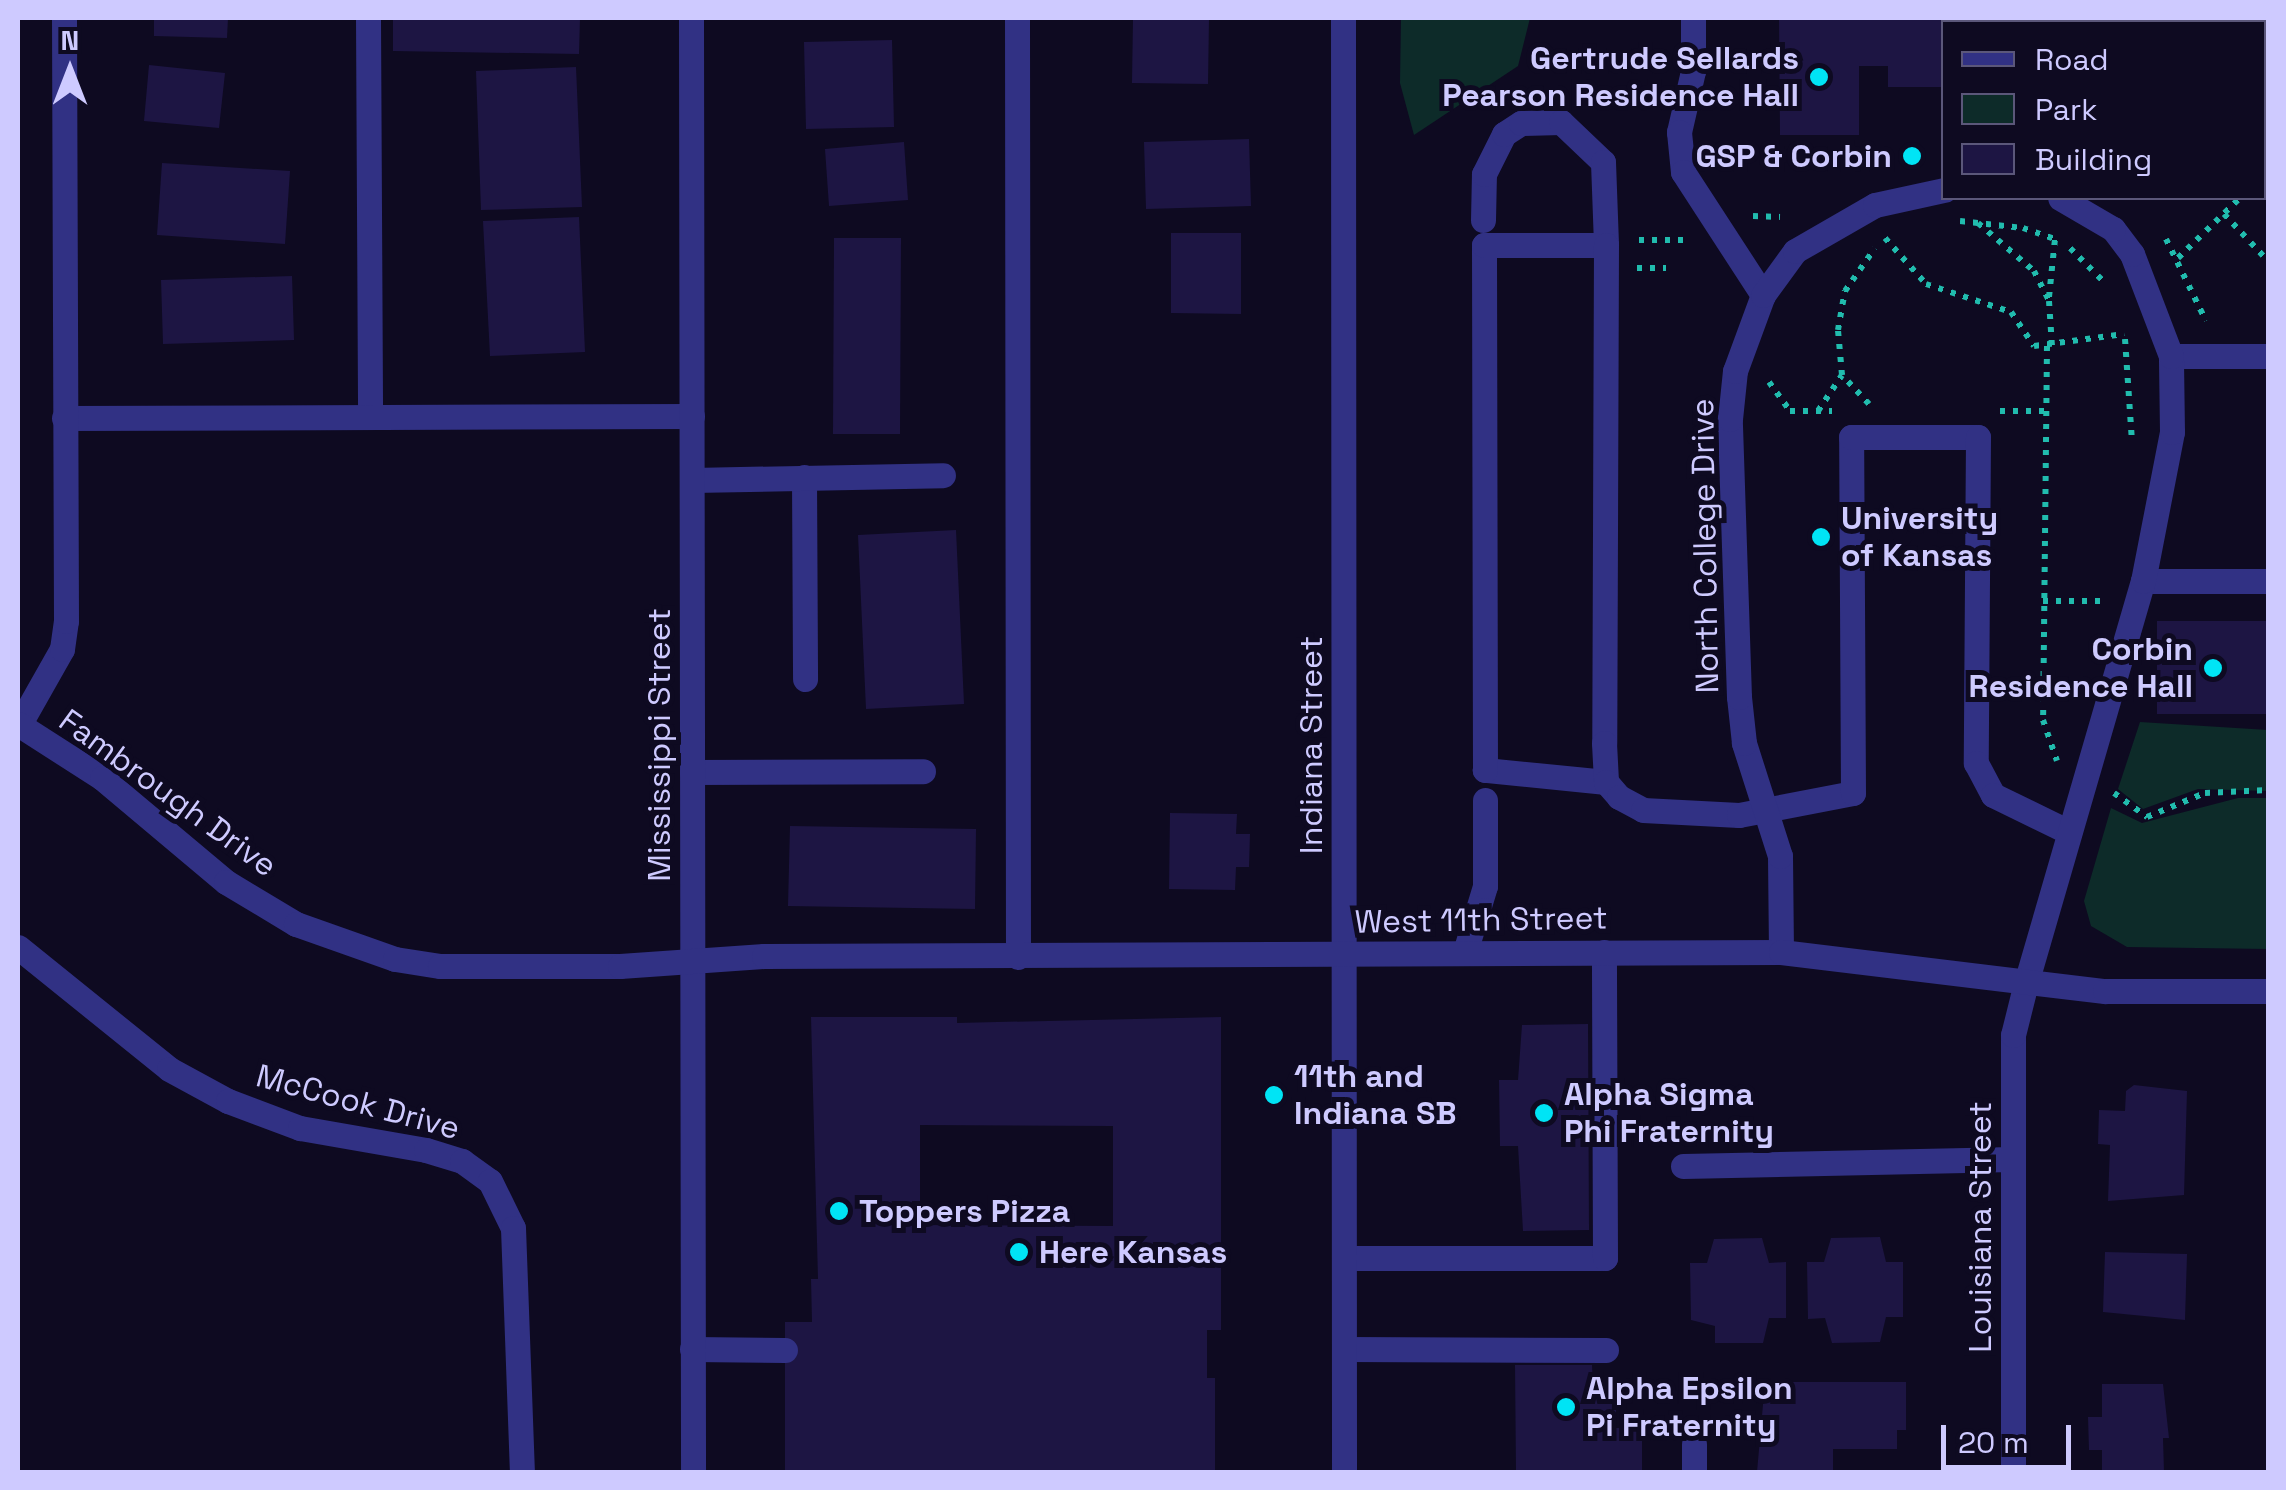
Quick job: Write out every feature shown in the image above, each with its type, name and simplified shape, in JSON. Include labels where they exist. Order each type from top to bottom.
[{"type":"street","points":[[18,725],[64,635],[64,18]]},
{"type":"street","points":[[368,18],[370,415]]},
{"type":"street","name":"Mississippi Street","points":[[691,18],[692,1472]]},
{"type":"street","points":[[1017,18],[1018,956]]},
{"type":"street","name":"Indiana Street","points":[[1342,18],[1344,1472]]},
{"type":"street","points":[[1694,18],[1693,72],[1678,151],[1683,172],[1764,295]]},
{"type":"street","points":[[1483,220],[1484,174],[1504,134],[1522,123],[1561,122],[1603,162],[1606,782]]},
{"type":"street","name":"North College Drive","points":[[1781,952],[1780,856],[1744,743],[1739,696],[1730,419],[1735,372],[1764,295],[1795,251],[1875,205],[1941,191]]},
{"type":"street","points":[[2026,983],[2142,580],[2172,432],[2171,356],[2132,254],[2114,229],[2063,200]]},
{"type":"street","points":[[1606,246],[1484,246],[1484,770],[1606,782],[1643,810],[1768,815],[1853,792],[1851,437],[1978,437],[1976,763],[1993,796],[2069,832]]},
{"type":"street","points":[[2171,356],[2268,356]]},
{"type":"street","points":[[64,418],[692,416]]},
{"type":"street","points":[[692,480],[943,474]]},
{"type":"street","points":[[804,478],[805,680]]},
{"type":"street","points":[[2142,580],[2268,581]]},
{"type":"street","name":"Fambrough Drive","points":[[18,725],[102,778],[226,882],[348,944],[440,966],[692,961]]},
{"type":"street","points":[[692,772],[923,771]]},
{"type":"street","points":[[1465,952],[1484,886],[1484,800]]},
{"type":"street","name":"McCook Drive","points":[[18,947],[169,1069],[228,1101],[300,1128],[426,1150],[462,1161],[490,1181],[514,1228],[522,1472]]},
{"type":"street","points":[[1344,1258],[1605,1258],[1604,952]]},
{"type":"street","name":"West 11th Street","points":[[692,961],[1781,952],[2104,991],[2268,991]]},
{"type":"street","name":"Louisiana Street","points":[[2012,1472],[2013,1034],[2026,983]]},
{"type":"street","points":[[1683,1166],[2013,1159]]},
{"type":"street","points":[[692,1349],[785,1350]]},
{"type":"street","points":[[1344,1349],[1606,1350]]},
{"type":"street","points":[[1694,1444],[1694,1472]]},
{"type":"path","points":[[2178,258],[2238,200]]},
{"type":"path","points":[[1634,240],[1692,240],[1734,205],[1761,218],[1790,215]]},
{"type":"path","points":[[2224,214],[2268,260]]},
{"type":"path","points":[[1976,222],[2020,252],[2048,301]]},
{"type":"path","points":[[2161,232],[2178,258],[2208,327],[2218,329]]},
{"type":"path","points":[[1818,411],[1842,375],[1844,291],[1882,233],[1926,284],[1960,300],[2000,305],[2034,346],[2124,334]]},
{"type":"path","points":[[2055,239],[2048,301],[2043,601],[2045,740],[2060,767]]},
{"type":"path","points":[[1842,375],[1880,411]]},
{"type":"path","points":[[2043,601],[2094,601]]},
{"type":"path","points":[[2109,790],[2147,817],[2205,792],[2268,790]]},
{"type":"green space","points":[[1401,18],[1530,18],[1518,66],[1414,135],[1400,83]]},
{"type":"green space","points":[[2140,722],[2268,730],[2268,791],[2198,789],[2143,809],[2118,789]]},
{"type":"green space","points":[[2238,798],[2268,798],[2268,949],[2127,947],[2091,926],[2084,901],[2111,808],[2142,823]]},
{"type":"building","points":[[154,18],[228,18],[227,38],[154,36]]},
{"type":"building","points":[[393,18],[580,18],[579,54],[393,51]]},
{"type":"building","points":[[1133,18],[1209,18],[1208,84],[1132,83]]},
{"type":"building","name":"Gertrude Sellards Pearson Residence Hall","points":[[1779,18],[2203,18],[1941,20],[1941,87],[1888,87],[1888,66],[1859,66],[1859,135],[1780,135]]},
{"type":"building","points":[[892,40],[894,127],[806,129],[804,42]]},
{"type":"building","points":[[149,65],[225,73],[219,128],[144,121]]},
{"type":"building","points":[[576,67],[582,207],[481,210],[476,71]]},
{"type":"building","points":[[1249,139],[1251,206],[1146,209],[1144,142]]},
{"type":"building","points":[[904,142],[908,200],[829,206],[825,149]]},
{"type":"building","points":[[162,163],[290,171],[285,244],[157,235]]},
{"type":"building","points":[[579,217],[585,352],[490,356],[483,221]]},
{"type":"building","points":[[1171,233],[1241,233],[1241,314],[1171,313]]},
{"type":"building","points":[[834,238],[901,238],[900,434],[833,434]]},
{"type":"building","points":[[292,276],[294,340],[163,344],[161,280]]},
{"type":"building","points":[[956,530],[964,704],[866,709],[858,535]]},
{"type":"building","name":"Corbin Residence Hall","points":[[2157,621],[2268,621],[2268,714],[2157,714]]},
{"type":"building","points":[[1170,813],[1237,814],[1236,834],[1250,834],[1249,867],[1236,867],[1235,890],[1169,889]]},
{"type":"building","points":[[790,826],[976,829],[975,909],[788,906]]},
{"type":"building","name":"Here Kansas","points":[[811,1017],[957,1017],[957,1023],[1221,1017],[1221,1330],[1207,1330],[1207,1378],[1215,1378],[1215,1472],[785,1472],[785,1322],[812,1322],[811,1279],[818,1279]],"holes":[[[920,1125],[1113,1126],[1113,1226],[920,1225]]]},
{"type":"building","name":"Alpha Sigma Phi Fraternity","points":[[1588,1024],[1589,1230],[1523,1231],[1518,1146],[1500,1146],[1499,1080],[1518,1080],[1522,1025]]},
{"type":"building","points":[[2134,1085],[2187,1091],[2184,1195],[2108,1201],[2110,1145],[2098,1144],[2099,1110],[2125,1111],[2126,1091]]},
{"type":"building","points":[[1880,1237],[1886,1262],[1903,1262],[1903,1317],[1886,1317],[1880,1342],[1832,1343],[1825,1318],[1808,1319],[1807,1262],[1824,1262],[1831,1238]]},
{"type":"building","points":[[1762,1238],[1769,1263],[1786,1262],[1786,1318],[1769,1318],[1763,1343],[1715,1343],[1715,1326],[1691,1320],[1690,1263],[1707,1263],[1714,1239]]},
{"type":"building","points":[[2105,1252],[2187,1254],[2185,1320],[2103,1312]]},
{"type":"building","name":"Alpha Epsilon Pi Fraternity","points":[[1515,1365],[1592,1365],[1593,1385],[1616,1385],[1616,1428],[1642,1428],[1642,1472],[1516,1472]]},
{"type":"building","points":[[1765,1382],[1906,1382],[1906,1430],[1897,1430],[1897,1449],[1833,1449],[1833,1472],[1757,1472]]},
{"type":"building","points":[[2102,1384],[2163,1384],[2169,1438],[2163,1438],[2164,1472],[2102,1472],[2102,1450],[2089,1450],[2088,1417],[2102,1417]]},
{"type":"place","name":"Gertrude Sellards Pearson Residence Hall","points":[[1819,77]]},
{"type":"place","name":"GSP & Corbin","points":[[1912,156]]},
{"type":"place","name":"University of Kansas","points":[[1821,537]]},
{"type":"place","name":"Corbin Residence Hall","points":[[2213,668]]},
{"type":"place","name":"11th and Indiana SB","points":[[1274,1095]]},
{"type":"place","name":"Alpha Sigma Phi Fraternity","points":[[1544,1113]]},
{"type":"place","name":"Toppers Pizza","points":[[839,1211]]},
{"type":"place","name":"Here Kansas","points":[[1019,1252]]},
{"type":"place","name":"Alpha Epsilon Pi Fraternity","points":[[1566,1407]]}]
